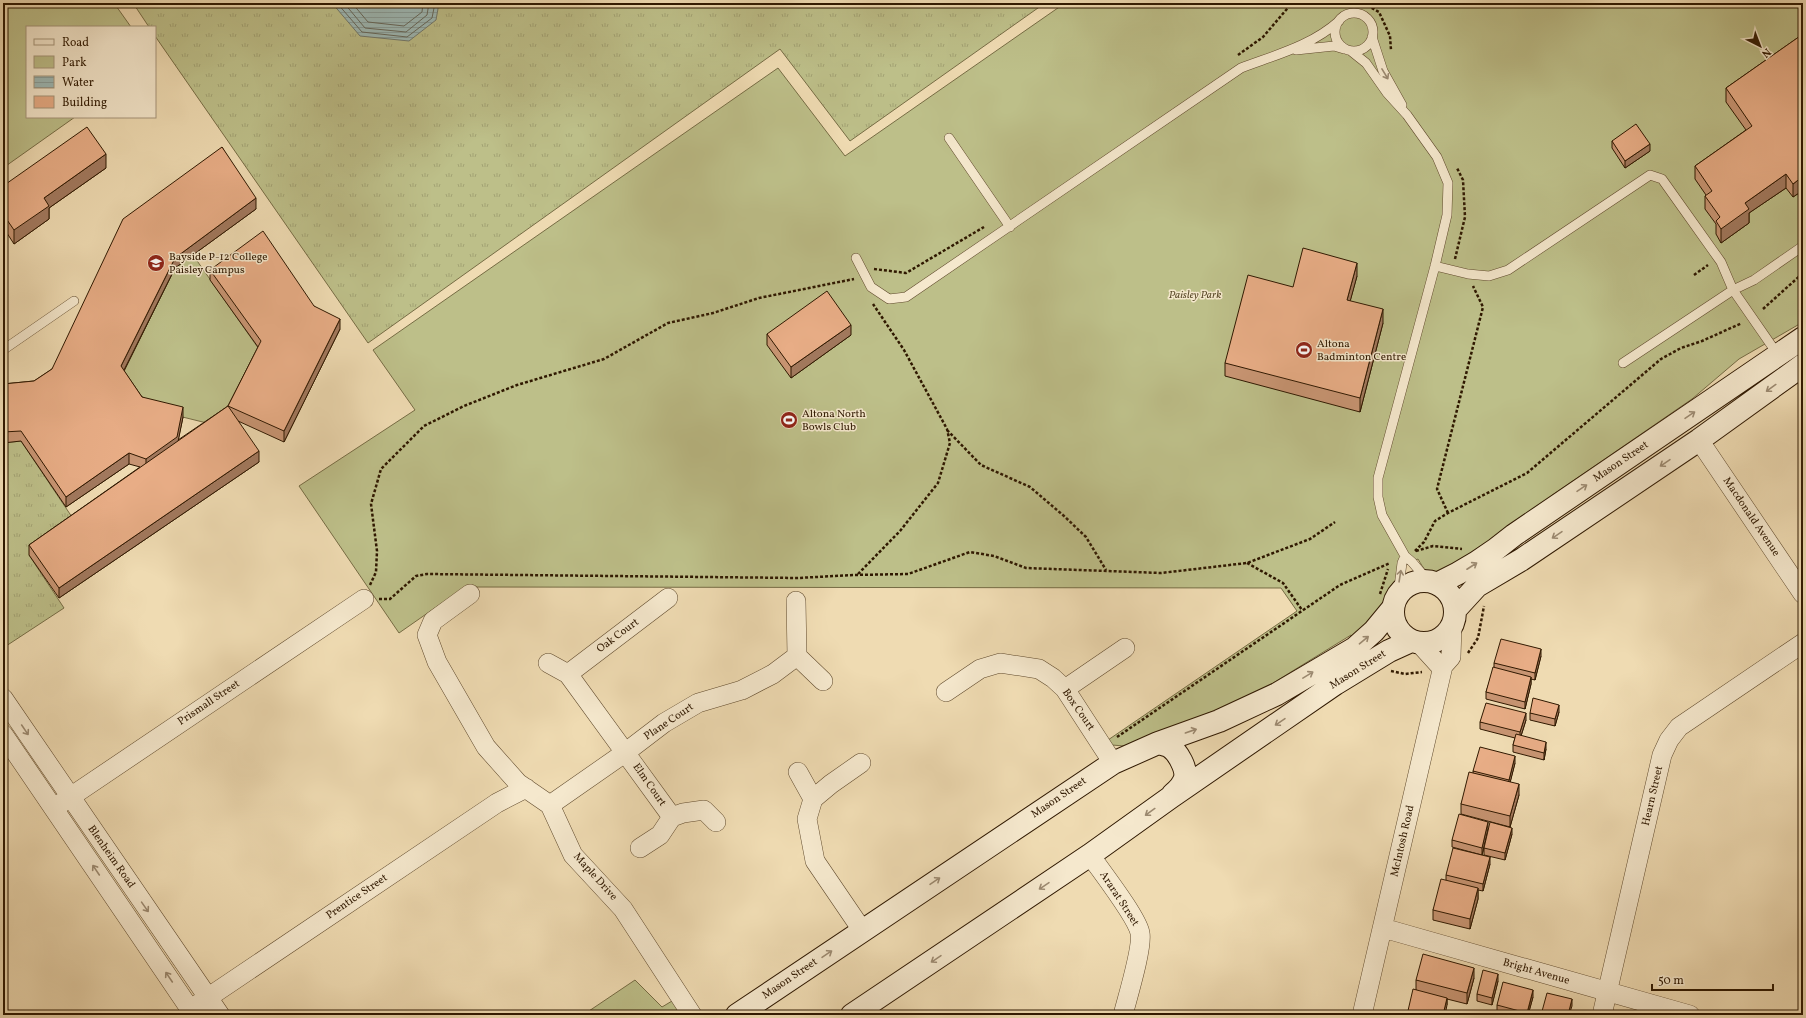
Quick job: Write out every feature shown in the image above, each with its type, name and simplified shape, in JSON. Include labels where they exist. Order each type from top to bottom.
[{"type":"street","name":"Mason Street","points":[[1433,583],[1466,570],[1514,535],[1803,338]]},
{"type":"street","points":[[1415,642],[1435,642],[1442,638],[1454,618],[1477,586],[1521,560],[1699,440],[1797,369],[1778,354]]},
{"type":"street","name":"Macdonald Avenue","points":[[1699,440],[1803,594]]},
{"type":"street","points":[[1435,669],[1438,664],[1415,642],[1404,636],[1395,624],[1395,602],[1408,585],[1422,581],[1433,583],[1450,594],[1454,618]]},
{"type":"street","points":[[470,594],[433,621],[427,635],[437,662],[486,747],[518,783],[550,804]]},
{"type":"street","name":"Prismall Street","points":[[54,808],[364,598]]},
{"type":"street","name":"Oak Court","points":[[568,674],[668,598]]},
{"type":"street","points":[[796,601],[797,656],[823,681]]},
{"type":"street","name":"Mason Street","points":[[737,1015],[862,930],[1108,755],[1158,743],[1219,721],[1277,694],[1355,648],[1374,631],[1395,602]]},
{"type":"street","name":"McIntosh Road","points":[[1362,1015],[1383,928],[1435,669],[1451,657],[1454,618]]},
{"type":"street","name":"Mason Street","points":[[852,1015],[1090,855],[1171,797],[1336,684],[1389,651],[1415,642]]},
{"type":"street","name":"Hearn Street","points":[[1602,1015],[1662,755],[1669,740],[1679,727],[1803,643]]},
{"type":"street","points":[[1065,689],[1125,648]]},
{"type":"street","name":"Plane Court","points":[[550,804],[626,752],[664,723],[698,703],[742,690],[773,674],[797,656]]},
{"type":"street","points":[[548,663],[568,674],[626,752]]},
{"type":"street","name":"Box Court","points":[[946,692],[980,669],[1000,663],[1039,669],[1053,678],[1065,689],[1108,755]]},
{"type":"street","name":"Blenheim Road","points":[[3,698],[70,798],[220,1015]]},
{"type":"street","name":"Blenheim Road","points":[[3,734],[192,1012]]},
{"type":"street","points":[[1158,743],[1170,747],[1178,755],[1184,768],[1185,778],[1180,787],[1171,797]]},
{"type":"street","name":"Elm Court","points":[[626,752],[672,817]]},
{"type":"street","points":[[862,763],[830,784],[813,799],[807,819],[816,861],[862,930]]},
{"type":"street","points":[[798,772],[813,799]]},
{"type":"street","name":"Prentice Street","points":[[192,1012],[208,998],[496,803],[526,788]]},
{"type":"street","name":"Maple Drive","points":[[550,804],[574,855],[624,909],[692,1015]]},
{"type":"street","name":"Elm Court","points":[[640,848],[660,835],[672,817],[683,813],[704,810],[716,822]]},
{"type":"street","name":"Ararat Street","points":[[1090,855],[1133,918],[1140,933],[1140,945],[1123,1015]]},
{"type":"street","name":"Bright Avenue","points":[[1383,928],[1690,1015]]},
{"type":"lane","points":[[856,258],[871,287],[889,299],[906,297],[1240,68],[1288,51],[1314,39],[1349,14],[1362,15],[1371,24],[1372,37],[1383,71],[1407,115]]},
{"type":"lane","points":[[1339,21],[1335,31],[1335,37],[1341,46],[1366,63],[1387,93],[1407,115],[1437,157],[1448,183],[1447,215],[1435,266],[1378,478],[1378,497],[1382,515],[1405,556],[1433,583]]},
{"type":"lane","points":[[1288,51],[1334,46],[1348,50],[1362,50],[1370,42],[1372,37]]},
{"type":"lane","points":[[949,138],[1010,227]]},
{"type":"lane","points":[[1435,266],[1468,274],[1488,276],[1508,270],[1650,175],[1662,179],[1721,262],[1733,290],[1778,354]]},
{"type":"lane","points":[[1623,363],[1733,290],[1754,280],[1803,246]]},
{"type":"lane","points":[[3,350],[74,301]]},
{"type":"lane","points":[[1395,602],[1402,563],[1405,556]]},
{"type":"path","points":[[1237,56],[1262,37],[1292,3]]},
{"type":"path","points":[[1002,216],[906,273],[876,268],[853,279],[759,298],[713,313],[668,323],[604,359],[517,385],[464,406],[424,426],[381,469],[371,504],[377,551],[376,572],[364,598],[390,599],[416,576],[427,574],[798,578],[908,574],[970,552],[994,556],[1026,568],[1161,573],[1247,563],[1310,539],[1335,522]]},
{"type":"path","points":[[1694,275],[1711,263]]},
{"type":"path","points":[[1763,309],[1803,273]]},
{"type":"path","points":[[853,279],[857,285]]},
{"type":"path","points":[[870,301],[904,350],[947,429],[981,465],[1030,487],[1064,516],[1086,537],[1106,570]]},
{"type":"path","points":[[1415,551],[1424,542],[1435,521],[1527,473],[1661,359],[1675,351],[1743,323]]},
{"type":"path","points":[[858,575],[900,531],[938,483],[950,443],[947,429]]},
{"type":"path","points":[[1108,755],[1302,610],[1340,585],[1396,561]]},
{"type":"path","points":[[1247,563],[1283,583],[1302,610]]},
{"type":"path","points":[[1464,657],[1474,646],[1478,638],[1484,615],[1484,602]]},
{"type":"path","points":[[1393,672],[1405,674],[1435,669]]},
{"type":"green space","points":[[3,3],[114,3],[130,26],[26,26],[26,118],[74,118],[3,168]]},
{"type":"green space","points":[[133,3],[1045,3],[850,141],[780,49],[368,343],[156,37],[156,26],[148,26]]},
{"type":"green space","name":"Paisley Park","points":[[1065,3],[1803,3],[1803,322],[1739,359],[1692,399],[1551,496],[1545,506],[1439,575],[1428,572],[1418,559],[1398,569],[1393,591],[1384,609],[1356,641],[1351,635],[1252,696],[1124,746],[1112,745],[1108,740],[1297,611],[1281,588],[465,587],[399,633],[299,486],[415,410],[373,350],[778,68],[845,156]]},
{"type":"green space","points":[[193,255],[261,352],[228,416],[215,425],[142,407],[121,377],[175,268]]},
{"type":"green space","points":[[21,441],[76,523],[29,555],[64,608],[3,648],[3,443]]},
{"type":"green space","points":[[635,980],[662,1007],[672,1001],[682,1015],[583,1015]]},
{"type":"water","points":[[332,3],[439,3],[436,20],[409,41],[360,36]]},
{"type":"building","points":[[1803,34],[1803,179],[1802,177],[1793,184],[1786,174],[1745,203],[1749,209],[1721,229],[1716,221],[1720,217],[1705,196],[1712,191],[1695,166],[1752,126],[1726,88]]},
{"type":"building","points":[[1636,124],[1650,144],[1625,161],[1612,141]]},
{"type":"building","points":[[87,127],[106,154],[44,198],[49,206],[14,230],[3,214],[3,186]]},
{"type":"building","points":[[222,147],[256,198],[175,258],[121,366],[142,397],[183,407],[177,437],[146,459],[129,453],[66,497],[21,431],[3,432],[3,384],[34,381],[52,369],[123,219]]},
{"type":"building","points":[[263,231],[314,306],[340,319],[284,431],[228,406],[261,341],[210,270]]},
{"type":"building","name":"Altona Badminton Centre","points":[[1303,248],[1357,263],[1347,300],[1383,309],[1360,398],[1225,363],[1248,275],[1293,287]]},
{"type":"building","points":[[827,291],[851,325],[791,367],[767,334]]},
{"type":"building","points":[[228,406],[259,451],[59,588],[29,545]]},
{"type":"building","points":[[1501,639],[1541,649],[1535,673],[1494,663]]},
{"type":"building","points":[[1493,667],[1531,677],[1525,702],[1486,692]]},
{"type":"building","points":[[1533,698],[1559,705],[1555,719],[1530,713]]},
{"type":"building","points":[[1486,703],[1526,713],[1520,732],[1480,722]]},
{"type":"building","points":[[1516,734],[1546,742],[1544,753],[1513,745]]},
{"type":"building","points":[[1480,747],[1515,756],[1509,780],[1473,771]]},
{"type":"building","points":[[1469,772],[1519,784],[1510,816],[1461,804]]},
{"type":"building","points":[[1459,814],[1488,822],[1482,848],[1452,840]]},
{"type":"building","points":[[1490,822],[1512,828],[1505,853],[1484,848]]},
{"type":"building","points":[[1453,848],[1490,857],[1483,884],[1446,875]]},
{"type":"building","points":[[1441,879],[1478,888],[1470,919],[1433,910]]},
{"type":"building","points":[[1423,954],[1474,968],[1467,993],[1416,980]]},
{"type":"building","points":[[1483,970],[1498,974],[1492,998],[1477,994]]},
{"type":"building","points":[[1503,982],[1533,990],[1527,1013],[1497,1005]]},
{"type":"building","points":[[1413,989],[1447,998],[1443,1015],[1407,1015]]},
{"type":"building","points":[[1547,993],[1572,999],[1568,1015],[1541,1015]]},
{"type":"place","name":"Bayside P-12 College Paisley Campus","points":[[156,263]]},
{"type":"place","name":"Altona Badminton Centre","points":[[1304,350]]},
{"type":"place","name":"Altona North Bowls Club","points":[[789,420]]}]
